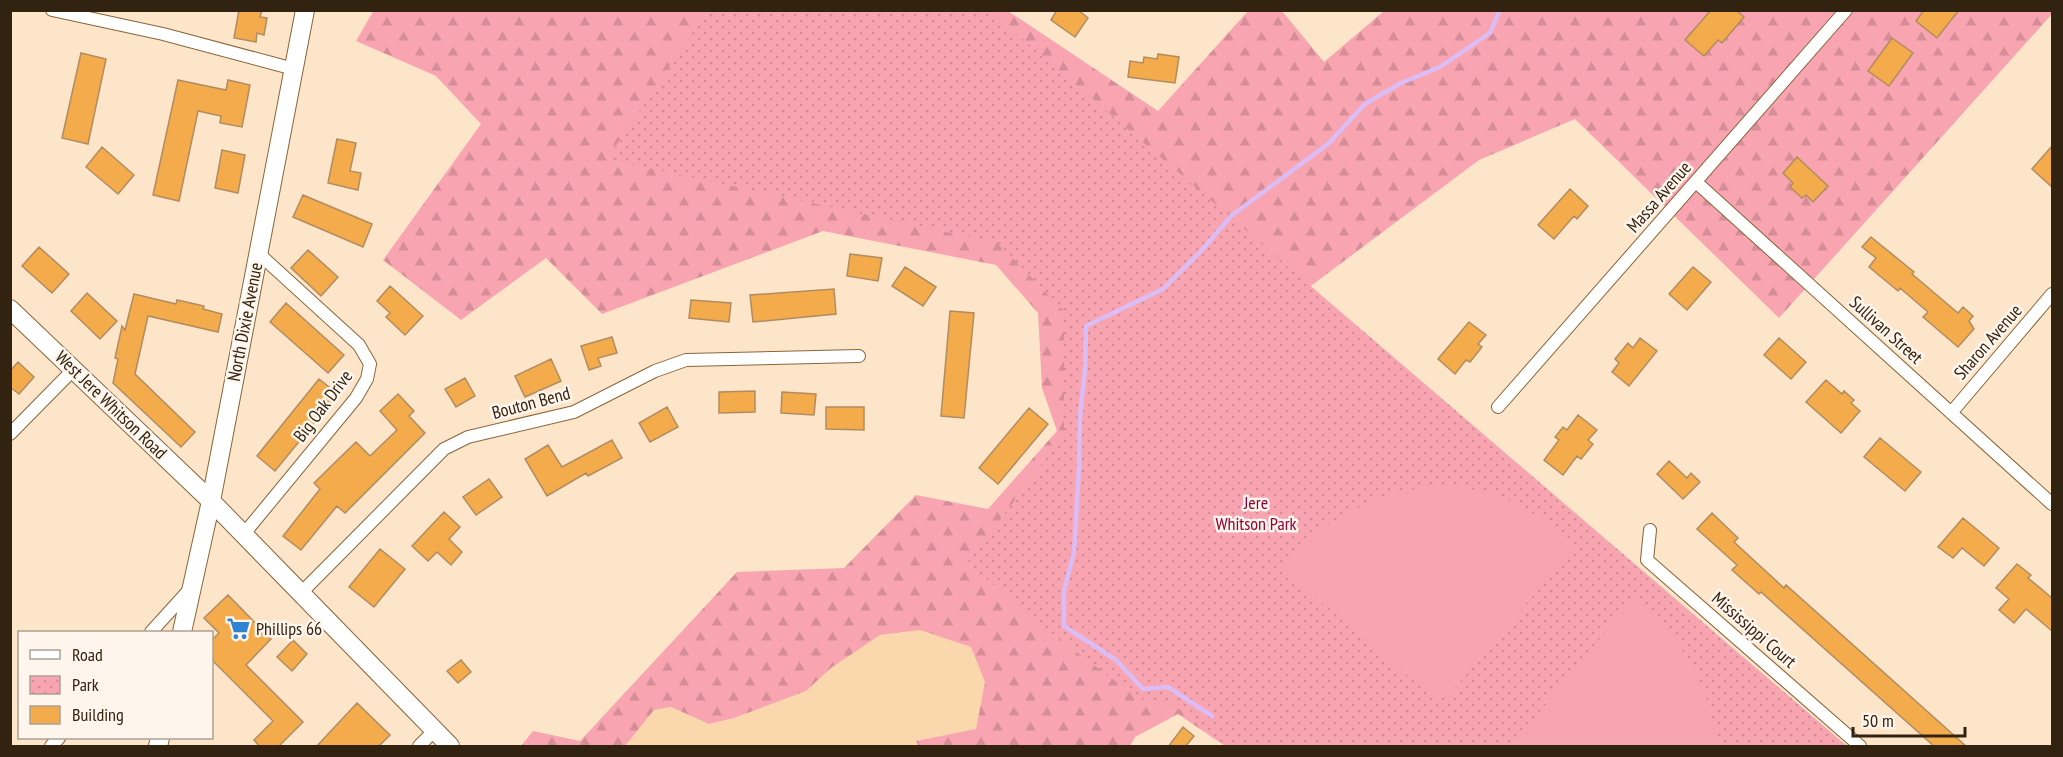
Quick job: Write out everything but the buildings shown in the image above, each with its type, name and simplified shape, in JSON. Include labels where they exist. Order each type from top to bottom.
[{"type":"street","points":[[51,10],[163,34],[294,69]]},
{"type":"street","name":"North Dixie Avenue","points":[[182,631],[211,501],[304,10]]},
{"type":"street","name":"Massa Avenue","points":[[1498,406],[1846,10]]},
{"type":"street","name":"Sullivan Street","points":[[1696,182],[2052,504]]},
{"type":"street","name":"Big Oak Drive","points":[[243,535],[356,398],[367,379],[370,363],[359,345],[258,253]]},
{"type":"street","name":"Sharon Avenue","points":[[1951,413],[2052,294]]},
{"type":"street","name":"West Jere Whitson Road","points":[[10,309],[211,501],[450,747]]},
{"type":"street","name":"Bouton Bend","points":[[301,593],[444,449],[468,437],[574,412],[655,370],[686,360],[859,357]]},
{"type":"street","points":[[10,434],[73,370]]},
{"type":"street","name":"Mississippi Court","points":[[1650,530],[1647,560],[1860,747]]},
{"type":"street","points":[[153,631],[192,587]]},
{"type":"street","points":[[419,747],[435,730]]},
{"type":"shaded area","points":[[920,630],[972,647],[985,682],[976,730],[917,741],[919,746],[625,746],[654,710],[671,707],[709,724],[734,718],[806,691],[831,668],[880,635]]},
{"type":"green space","points":[[374,10],[1008,11],[1158,111],[1248,11],[1282,11],[1324,62],[1384,11],[2052,11],[2052,14],[1779,318],[1575,119],[1479,160],[1304,291],[1365,746],[1225,746],[1178,714],[1135,737],[1130,746],[919,746],[916,741],[976,729],[985,682],[971,647],[920,630],[880,635],[831,668],[806,691],[734,718],[709,724],[671,707],[654,710],[625,746],[521,746],[533,731],[580,741],[737,572],[844,568],[916,495],[988,509],[1057,431],[1042,388],[1038,313],[996,265],[823,231],[602,314],[546,258],[461,320],[383,260],[481,124],[436,76],[356,41]]},
{"type":"green space","name":"Jere Whitson Park","points":[[707,11],[990,11],[1847,746],[1226,746],[1170,702],[1139,699],[1054,635],[967,563],[1064,435],[1064,311],[998,243],[607,159]]},
{"type":"green space","points":[[1424,487],[1464,488],[1499,497],[1539,518],[1576,545],[1448,696],[1434,698],[1283,569],[1304,543],[1342,515],[1383,496]]},
{"type":"green space","points":[[1633,598],[1666,630],[1690,664],[1707,702],[1717,746],[1512,746]]},
{"type":"waterway","points":[[1212,716],[1168,687],[1143,689],[1116,660],[1064,626],[1064,591],[1074,552],[1086,326],[1163,289],[1202,250],[1231,216],[1328,144],[1365,104],[1401,83],[1440,67],[1490,33],[1500,10]]},
{"type":"place","name":"Phillips 66","points":[[238,629]]}]
